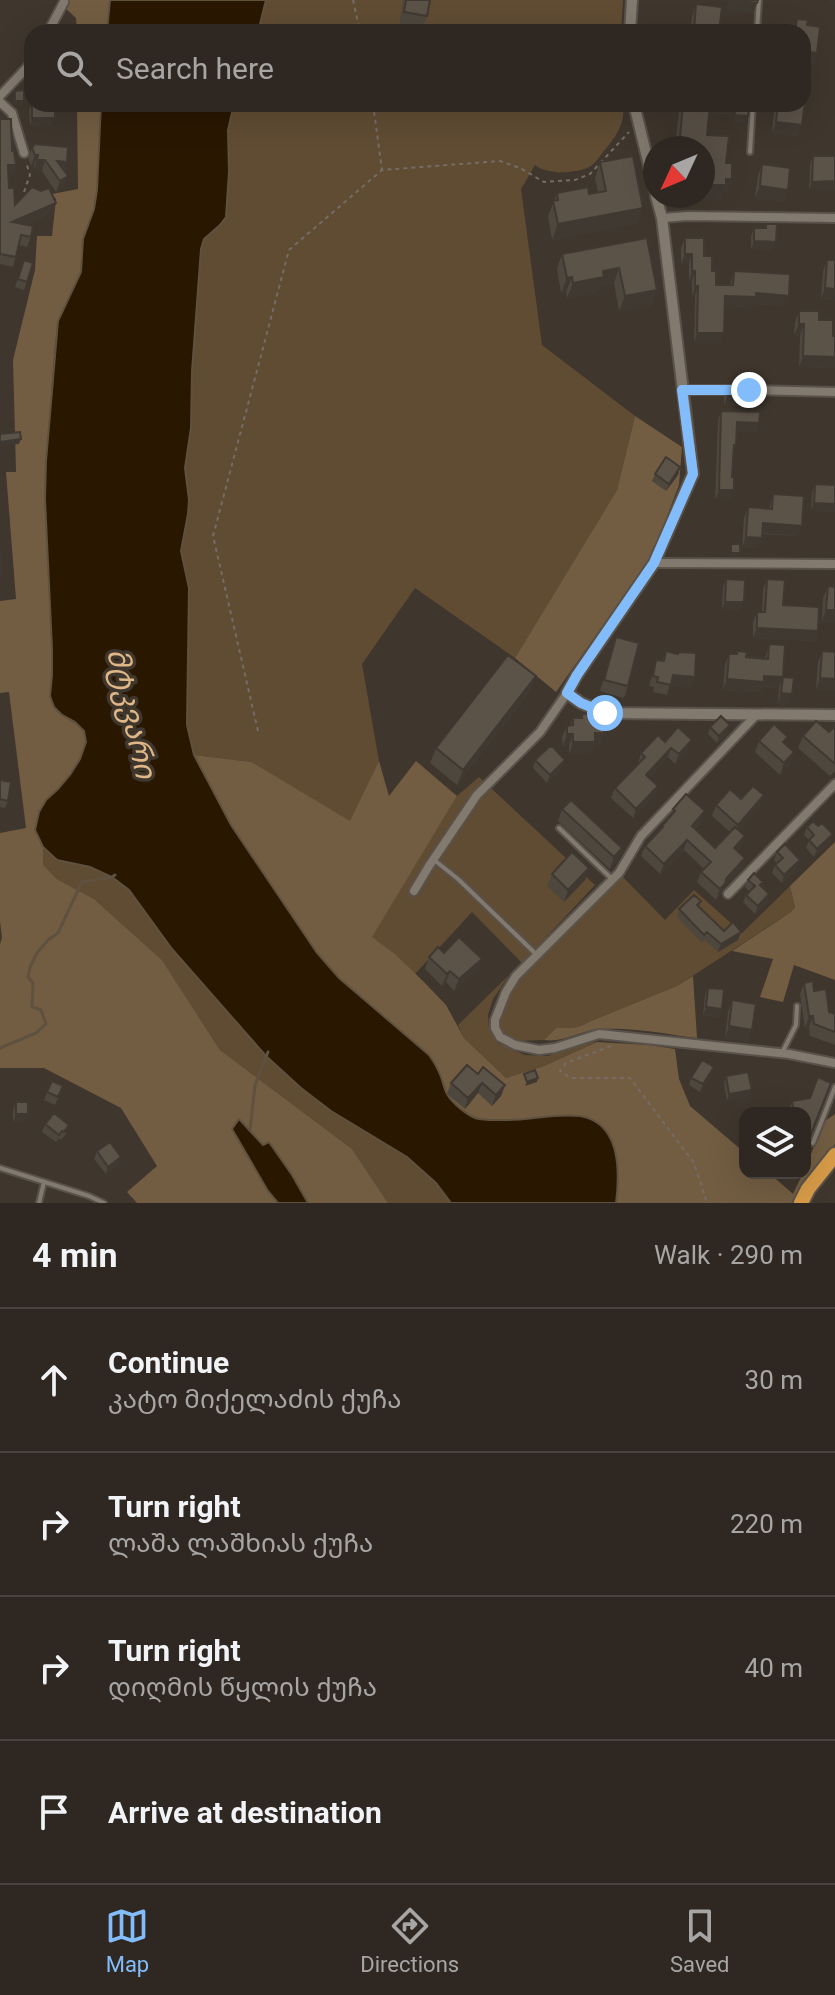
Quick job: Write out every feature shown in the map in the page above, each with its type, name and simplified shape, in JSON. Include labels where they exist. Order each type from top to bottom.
[{"type":"highway","points":[[801,1203],[835,1155]]},
{"type":"street","points":[[630,24],[632,0]]},
{"type":"street","points":[[52,24],[64,2]]},
{"type":"street","points":[[24,71],[0,99],[12,113],[24,153]]},
{"type":"street","points":[[636,112],[643,142]]},
{"type":"street","points":[[414,891],[477,795],[540,732],[654,563],[693,474],[660,208]]},
{"type":"street","points":[[662,218],[835,218]]},
{"type":"street","points":[[682,390],[835,392]]},
{"type":"street","points":[[654,563],[835,564]]},
{"type":"street","points":[[567,693],[605,713],[835,715]]},
{"type":"street","points":[[756,715],[641,836],[619,873],[516,976],[506,992],[495,1028],[506,1042],[539,1050],[599,1034],[782,1053],[835,1063]]},
{"type":"street","points":[[728,894],[835,784]]},
{"type":"lane","points":[[758,24],[759,0]]},
{"type":"lane","points":[[750,152],[752,112]]},
{"type":"lane","points":[[559,828],[612,879]]},
{"type":"lane","points":[[433,859],[537,955]]},
{"type":"lane","points":[[782,1053],[796,1025],[797,1006]]},
{"type":"lane","points":[[813,1143],[835,1087]]},
{"type":"lane","points":[[0,1168],[104,1203]]},
{"type":"lane","points":[[39,1203],[44,1182]]},
{"type":"path","points":[[353,0],[358,24]]},
{"type":"path","points":[[374,112],[382,170]]},
{"type":"path","points":[[258,731],[213,536],[289,250],[382,170],[500,161],[544,182],[575,180],[590,174],[638,122]]},
{"type":"path","points":[[24,153],[30,175],[24,192]]},
{"type":"path","points":[[610,1046],[566,1063],[560,1071],[571,1078],[630,1078],[694,1163],[707,1203]]},
{"type":"shaded area","points":[[59,0],[110,0],[108,24],[76,24],[76,18],[59,5]]},
{"type":"shaded area","points":[[266,0],[623,0],[622,24],[260,24]]},
{"type":"shaded area","points":[[77,112],[101,112],[94,209],[83,239],[81,272],[58,321],[46,461],[51,699],[58,712],[83,730],[85,743],[75,769],[46,800],[41,811],[35,830],[43,847],[43,865],[57,879],[94,899],[162,960],[220,1050],[352,1149],[388,1203],[308,1203],[269,1142],[263,1146],[239,1119],[232,1129],[278,1203],[137,1203],[127,1192],[157,1166],[121,1108],[44,1068],[0,1068],[0,833],[26,828],[9,692],[0,693],[0,601],[16,599],[6,472],[16,472],[13,360],[35,270],[37,236],[52,236],[56,199],[52,194],[78,189]]},
{"type":"shaded area","points":[[232,112],[623,112],[618,132],[592,165],[578,171],[562,172],[535,165],[521,189],[542,345],[635,416],[617,490],[515,658],[415,588],[362,664],[379,761],[351,822],[252,762],[194,755],[187,725],[189,588],[181,551],[189,500],[185,468],[191,428],[201,249],[204,239],[226,216],[228,130]]},
{"type":"shaded area","points":[[635,416],[682,447],[679,485],[648,566],[556,692],[515,658],[617,490]]},
{"type":"shaded area","points":[[194,755],[252,762],[350,821],[379,761],[389,796],[416,761],[457,796],[372,937],[395,954],[446,1005],[464,1038],[506,1078],[544,1066],[597,1042],[675,1049],[679,1079],[690,1106],[739,1148],[739,1179],[776,1179],[793,1194],[800,1179],[809,1179],[794,1203],[616,1203],[617,1193],[601,1125],[578,1116],[490,1120],[459,1108],[447,1095],[439,1071],[429,1055],[339,978],[317,953],[231,825]]},
{"type":"shaded area","points":[[479,777],[595,885],[522,963],[472,912],[415,974],[395,954],[371,937],[457,796]]},
{"type":"shaded area","points":[[835,842],[835,980],[794,965],[783,1002],[760,997],[773,959],[732,951],[791,912],[795,907],[790,886]]},
{"type":"shaded area","points":[[43,847],[57,860],[90,866],[129,890],[172,949],[266,1056],[331,1111],[407,1157],[436,1183],[451,1203],[388,1203],[352,1149],[220,1050],[162,960],[94,899],[57,879],[43,866]]},
{"type":"shaded area","points":[[622,876],[665,920],[694,890],[742,933],[790,886],[795,907],[677,986],[582,1025],[556,1028],[544,1040],[511,1039],[500,1028],[500,1019],[520,978]]},
{"type":"shaded area","points":[[509,975],[493,999],[488,1015],[489,1029],[498,1043],[525,1055],[548,1056],[580,1044],[597,1042],[544,1066],[506,1078],[464,1038],[458,1025]]},
{"type":"shaded area","points":[[693,976],[697,1038],[612,1029],[544,1040],[556,1028],[582,1025],[677,986]]},
{"type":"shaded area","points":[[835,1114],[835,1144],[811,1177],[811,1154],[825,1121]]},
{"type":"water","points":[[110,0],[266,0],[260,24],[108,24]]},
{"type":"water","name":"მტკვარი","points":[[101,112],[232,112],[228,130],[226,217],[204,239],[201,249],[191,428],[185,468],[189,500],[181,551],[189,588],[187,725],[194,755],[231,825],[317,953],[339,978],[429,1055],[452,1101],[468,1114],[483,1120],[571,1115],[593,1120],[603,1128],[615,1150],[618,1177],[616,1203],[451,1203],[436,1183],[407,1157],[331,1111],[266,1056],[172,949],[129,890],[112,877],[90,867],[57,860],[43,847],[35,830],[39,812],[70,775],[86,742],[84,731],[54,707],[50,696],[52,648],[45,499],[58,321],[81,272],[83,239],[97,190]]},
{"type":"water","points":[[239,1119],[263,1145],[269,1142],[308,1203],[278,1203],[268,1191],[232,1129]]},
{"type":"building","points":[[406,0],[430,0],[427,16],[404,12]]},
{"type":"building","points":[[696,4],[722,7],[720,24],[694,24]]},
{"type":"building","points":[[797,19],[808,20],[807,24],[796,24]]},
{"type":"building","points":[[811,26],[820,27],[817,53],[811,52]]},
{"type":"building","points":[[24,90],[24,101],[15,101],[15,91]]},
{"type":"building","points":[[32,112],[55,112],[55,118],[32,118]]},
{"type":"building","points":[[682,112],[709,112],[707,135],[729,136],[726,163],[732,163],[732,179],[726,179],[726,185],[715,185],[715,136],[680,136]]},
{"type":"building","points":[[735,112],[748,112],[748,116],[735,115]]},
{"type":"building","points":[[777,112],[804,112],[802,125],[776,122]]},
{"type":"building","points":[[0,119],[11,119],[12,151],[16,165],[8,165],[9,188],[14,188],[15,205],[32,187],[41,191],[49,188],[56,203],[12,222],[33,226],[31,237],[21,235],[16,257],[0,254]]},
{"type":"building","points":[[35,144],[68,147],[67,162],[57,161],[68,176],[60,181],[45,160],[37,160],[38,155],[32,148]]},
{"type":"building","points":[[633,156],[643,208],[558,224],[553,201],[558,200],[557,193],[588,187],[589,194],[606,191],[600,162]]},
{"type":"building","points":[[813,156],[835,156],[835,181],[812,182]]},
{"type":"building","points":[[762,164],[790,168],[788,190],[760,186]]},
{"type":"building","points":[[766,224],[777,224],[776,242],[754,241],[754,228],[766,228]]},
{"type":"building","points":[[647,238],[657,290],[625,296],[619,268],[603,271],[604,277],[573,283],[572,277],[567,278],[562,254]]},
{"type":"building","points":[[685,238],[704,238],[704,256],[712,256],[716,285],[733,285],[734,271],[790,274],[789,296],[756,293],[756,297],[725,296],[724,333],[697,333],[698,286],[695,286],[695,271],[692,271],[692,254],[685,254]]},
{"type":"building","points":[[24,260],[33,263],[27,282],[18,279]]},
{"type":"building","points":[[827,260],[835,260],[835,289],[825,288]]},
{"type":"building","points":[[799,311],[819,311],[819,320],[833,320],[835,357],[803,356],[804,324],[799,324]]},
{"type":"building","points":[[728,387],[761,387],[761,395],[728,394]]},
{"type":"building","points":[[721,411],[760,412],[759,423],[737,422],[732,477],[734,490],[719,490]]},
{"type":"building","points":[[20,432],[21,439],[0,442],[0,434]]},
{"type":"building","points":[[666,457],[680,467],[669,484],[655,474]]},
{"type":"building","points":[[815,484],[835,485],[835,504],[814,503]]},
{"type":"building","points":[[773,494],[804,496],[802,526],[763,523],[762,538],[746,537],[748,507],[772,509]]},
{"type":"building","points":[[731,544],[740,544],[740,553],[731,553]]},
{"type":"building","points":[[726,579],[745,580],[744,602],[725,602]]},
{"type":"building","points":[[767,579],[785,580],[783,605],[819,607],[818,631],[757,628],[757,612],[765,612]]},
{"type":"building","points":[[828,586],[835,587],[835,610],[826,610]]},
{"type":"building","points":[[616,637],[639,643],[628,686],[604,680]]},
{"type":"building","points":[[769,644],[785,645],[783,677],[764,676],[764,682],[727,679],[729,654],[747,652],[746,657],[768,659]]},
{"type":"building","points":[[666,651],[696,653],[695,677],[673,675],[671,685],[657,682],[658,677],[653,676],[656,660],[664,661]]},
{"type":"building","points":[[822,651],[835,652],[835,679],[820,678]]},
{"type":"building","points":[[508,655],[536,676],[463,770],[436,748]]},
{"type":"building","points":[[783,677],[794,678],[792,694],[781,693]]},
{"type":"building","points":[[595,713],[595,717],[604,717],[604,733],[595,733],[595,742],[573,742],[573,734],[567,734],[567,726],[573,725],[573,718]]},
{"type":"building","points":[[721,716],[730,725],[719,736],[710,727]]},
{"type":"building","points":[[816,721],[829,732],[835,726],[835,764],[803,736]]},
{"type":"building","points":[[774,724],[788,737],[783,742],[794,752],[784,763],[759,741]]},
{"type":"building","points":[[678,727],[692,740],[679,754],[671,748],[646,775],[658,786],[636,809],[615,788],[645,757],[641,753],[658,735],[665,742]]},
{"type":"building","points":[[553,747],[565,760],[550,775],[535,760]]},
{"type":"building","points":[[0,780],[11,782],[8,801],[0,799]]},
{"type":"building","points":[[753,786],[764,795],[738,825],[716,805],[730,789],[741,799]]},
{"type":"building","points":[[686,794],[705,811],[692,826],[715,848],[735,827],[745,836],[734,848],[745,858],[720,889],[701,872],[711,862],[687,840],[664,864],[645,846]]},
{"type":"building","points":[[571,800],[622,848],[614,857],[562,809]]},
{"type":"building","points":[[813,821],[818,826],[822,823],[833,834],[817,849],[809,840],[814,835],[807,827]]},
{"type":"building","points":[[785,844],[800,860],[784,875],[775,865],[783,858],[777,852]]},
{"type":"building","points":[[572,852],[589,868],[568,890],[552,874]]},
{"type":"building","points":[[754,873],[769,894],[758,906],[746,895],[755,886],[748,880]]},
{"type":"building","points":[[694,895],[701,901],[697,905],[724,931],[733,922],[741,932],[721,944],[707,932],[704,935],[679,909]]},
{"type":"building","points":[[459,937],[482,959],[459,979],[450,971],[447,974],[429,957],[438,947],[444,953]]},
{"type":"building","points":[[813,981],[814,991],[826,989],[829,1012],[835,1014],[835,1032],[814,1024],[813,1016],[809,1016],[804,983]]},
{"type":"building","points":[[708,988],[724,989],[722,1009],[706,1007]]},
{"type":"building","points":[[732,1000],[756,1004],[752,1030],[729,1026]]},
{"type":"building","points":[[702,1060],[714,1067],[703,1084],[691,1078]]},
{"type":"building","points":[[467,1065],[478,1074],[483,1067],[505,1085],[496,1095],[482,1083],[468,1098],[451,1083]]},
{"type":"building","points":[[535,1070],[538,1078],[527,1082],[524,1074]]},
{"type":"building","points":[[748,1072],[752,1090],[729,1094],[726,1076]]},
{"type":"building","points":[[818,1077],[831,1083],[812,1131],[811,1107],[793,1107],[792,1101],[810,1098]]},
{"type":"building","points":[[52,1081],[63,1086],[58,1097],[47,1092]]},
{"type":"building","points":[[16,1102],[28,1102],[28,1114],[16,1114]]},
{"type":"building","points":[[54,1113],[69,1125],[59,1135],[45,1124]]},
{"type":"building","points":[[110,1142],[121,1157],[108,1167],[97,1151]]},
{"type":"waterway","points":[[0,1048],[36,1033],[46,1024],[41,1010],[32,1007],[33,983],[28,977],[30,967],[37,953],[58,933],[82,882],[115,875]]},
{"type":"waterway","points":[[250,1130],[255,1085],[268,1052]]},
{"type":"route","points":[[605,713],[567,693],[654,563],[693,474],[682,390],[749,390]]}]
